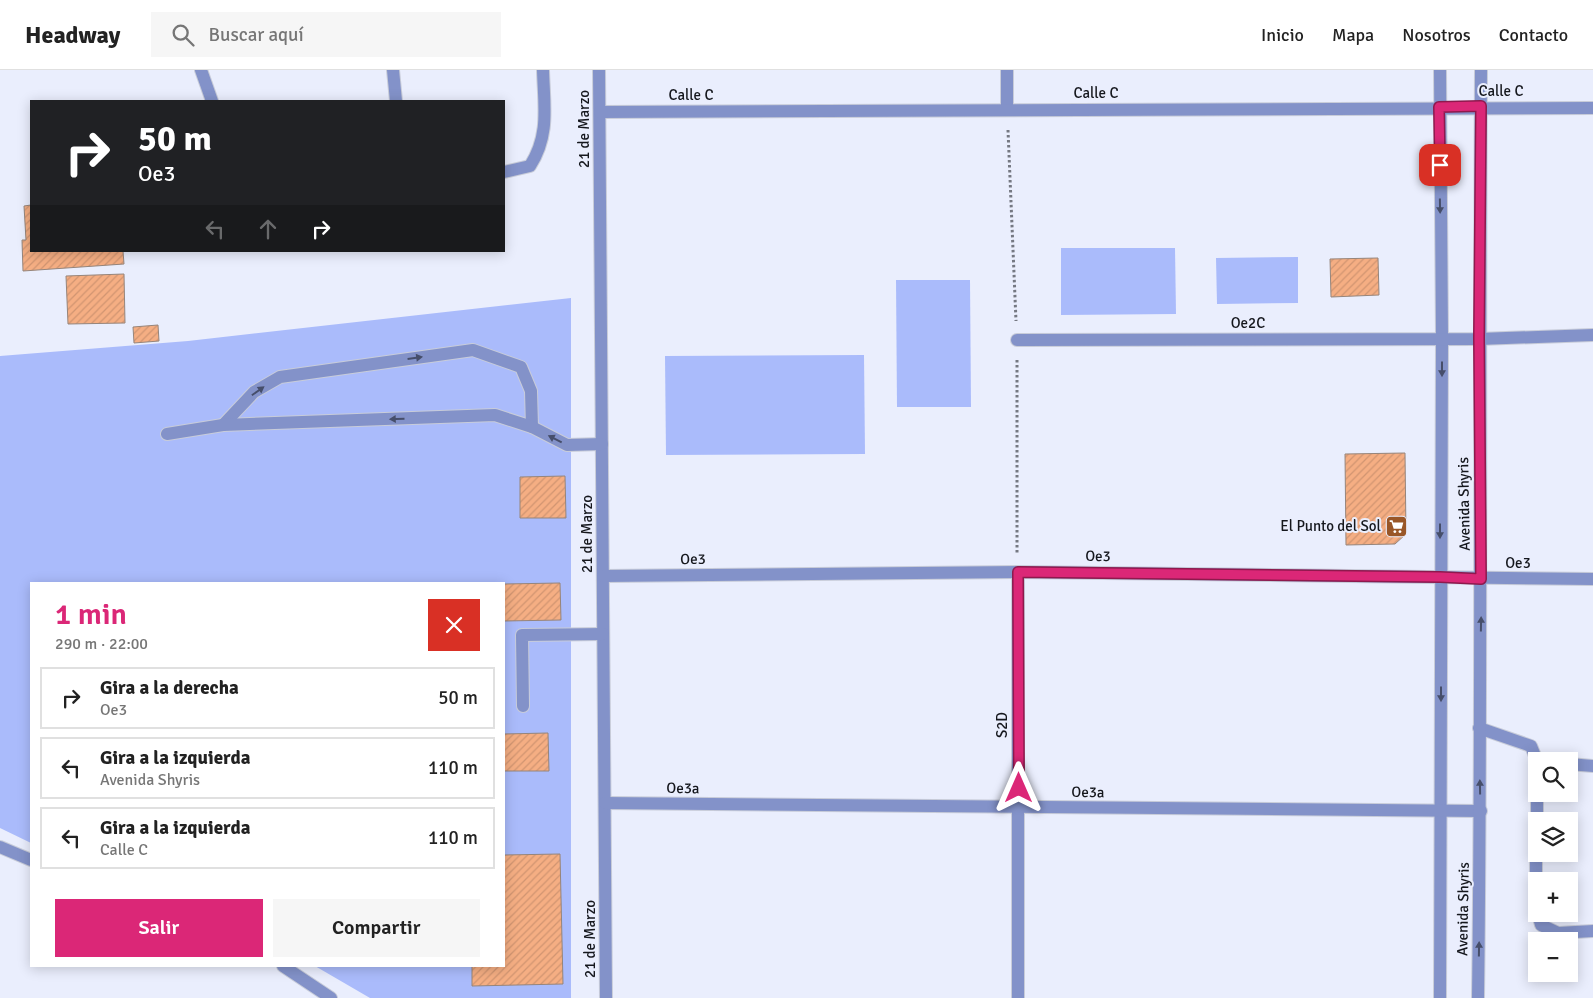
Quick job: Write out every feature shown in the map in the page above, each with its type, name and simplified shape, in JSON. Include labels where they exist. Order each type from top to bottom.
[{"type":"street","points":[[200,70],[212,100]]},
{"type":"street","points":[[393,70],[396,100]]},
{"type":"street","points":[[505,172],[530,166],[538,152],[545,126],[543,70]]},
{"type":"street","name":"21 de Marzo","points":[[600,70],[606,998]]},
{"type":"street","points":[[1007,70],[1007,109]]},
{"type":"street","name":"Avenida Shyris","points":[[1440,70],[1442,338],[1440,998]]},
{"type":"street","name":"Avenida Shyris","points":[[1478,998],[1481,811],[1479,728],[1481,579],[1479,338],[1481,70]]},
{"type":"street","name":"Calle C","points":[[600,112],[1481,106],[1593,108]]},
{"type":"street","name":"Oe2C","points":[[1017,340],[1479,338],[1593,335]]},
{"type":"street","points":[[223,425],[254,392],[280,377],[473,350],[521,367],[531,391],[532,428]]},
{"type":"street","points":[[167,434],[223,425],[495,415],[532,428],[567,445],[602,444]]},
{"type":"street","name":"Oe3","points":[[603,576],[1018,572],[1593,579]]},
{"type":"street","name":"S2D","points":[[1018,572],[1018,998]]},
{"type":"street","points":[[523,706],[522,635],[603,634]]},
{"type":"street","points":[[1479,728],[1531,746],[1533,752]]},
{"type":"street","points":[[1578,765],[1593,766]]},
{"type":"street","name":"Oe3a","points":[[605,803],[1481,811]]},
{"type":"street","points":[[0,847],[30,860]]},
{"type":"street","points":[[1540,922],[1541,925],[1558,933],[1593,931]]},
{"type":"street","points":[[284,967],[331,998]]},
{"type":"shaded area","points":[[1061,248],[1175,248],[1176,314],[1061,315]]},
{"type":"shaded area","points":[[1298,257],[1298,303],[1217,304],[1216,258]]},
{"type":"shaded area","points":[[896,280],[970,280],[971,407],[897,407]]},
{"type":"shaded area","points":[[571,298],[571,998],[370,998],[317,967],[505,967],[505,582],[30,582],[30,843],[0,828],[0,356],[188,341]]},
{"type":"shaded area","points":[[864,355],[865,454],[666,455],[665,356]]},
{"type":"building","points":[[30,205],[30,252],[123,252],[124,264],[23,271],[22,240],[26,240],[24,206]]},
{"type":"building","points":[[1378,258],[1379,295],[1331,297],[1330,259]]},
{"type":"building","points":[[124,274],[125,323],[68,324],[66,276]]},
{"type":"building","points":[[158,325],[159,341],[134,343],[133,327]]},
{"type":"building","points":[[1405,453],[1406,534],[1395,544],[1346,545],[1345,454]]},
{"type":"building","points":[[565,476],[566,518],[520,518],[520,477]]},
{"type":"building","points":[[560,583],[561,620],[505,621],[505,584]]},
{"type":"building","points":[[548,733],[549,771],[505,771],[505,734]]},
{"type":"building","points":[[560,854],[563,984],[472,986],[472,967],[505,967],[505,855]]},
{"type":"place","name":"El Punto del Sol","points":[[1397,526]]},
{"type":"route","points":[[1019,788],[1018,572],[1481,579],[1479,338],[1481,106],[1439,107],[1440,165]]}]
